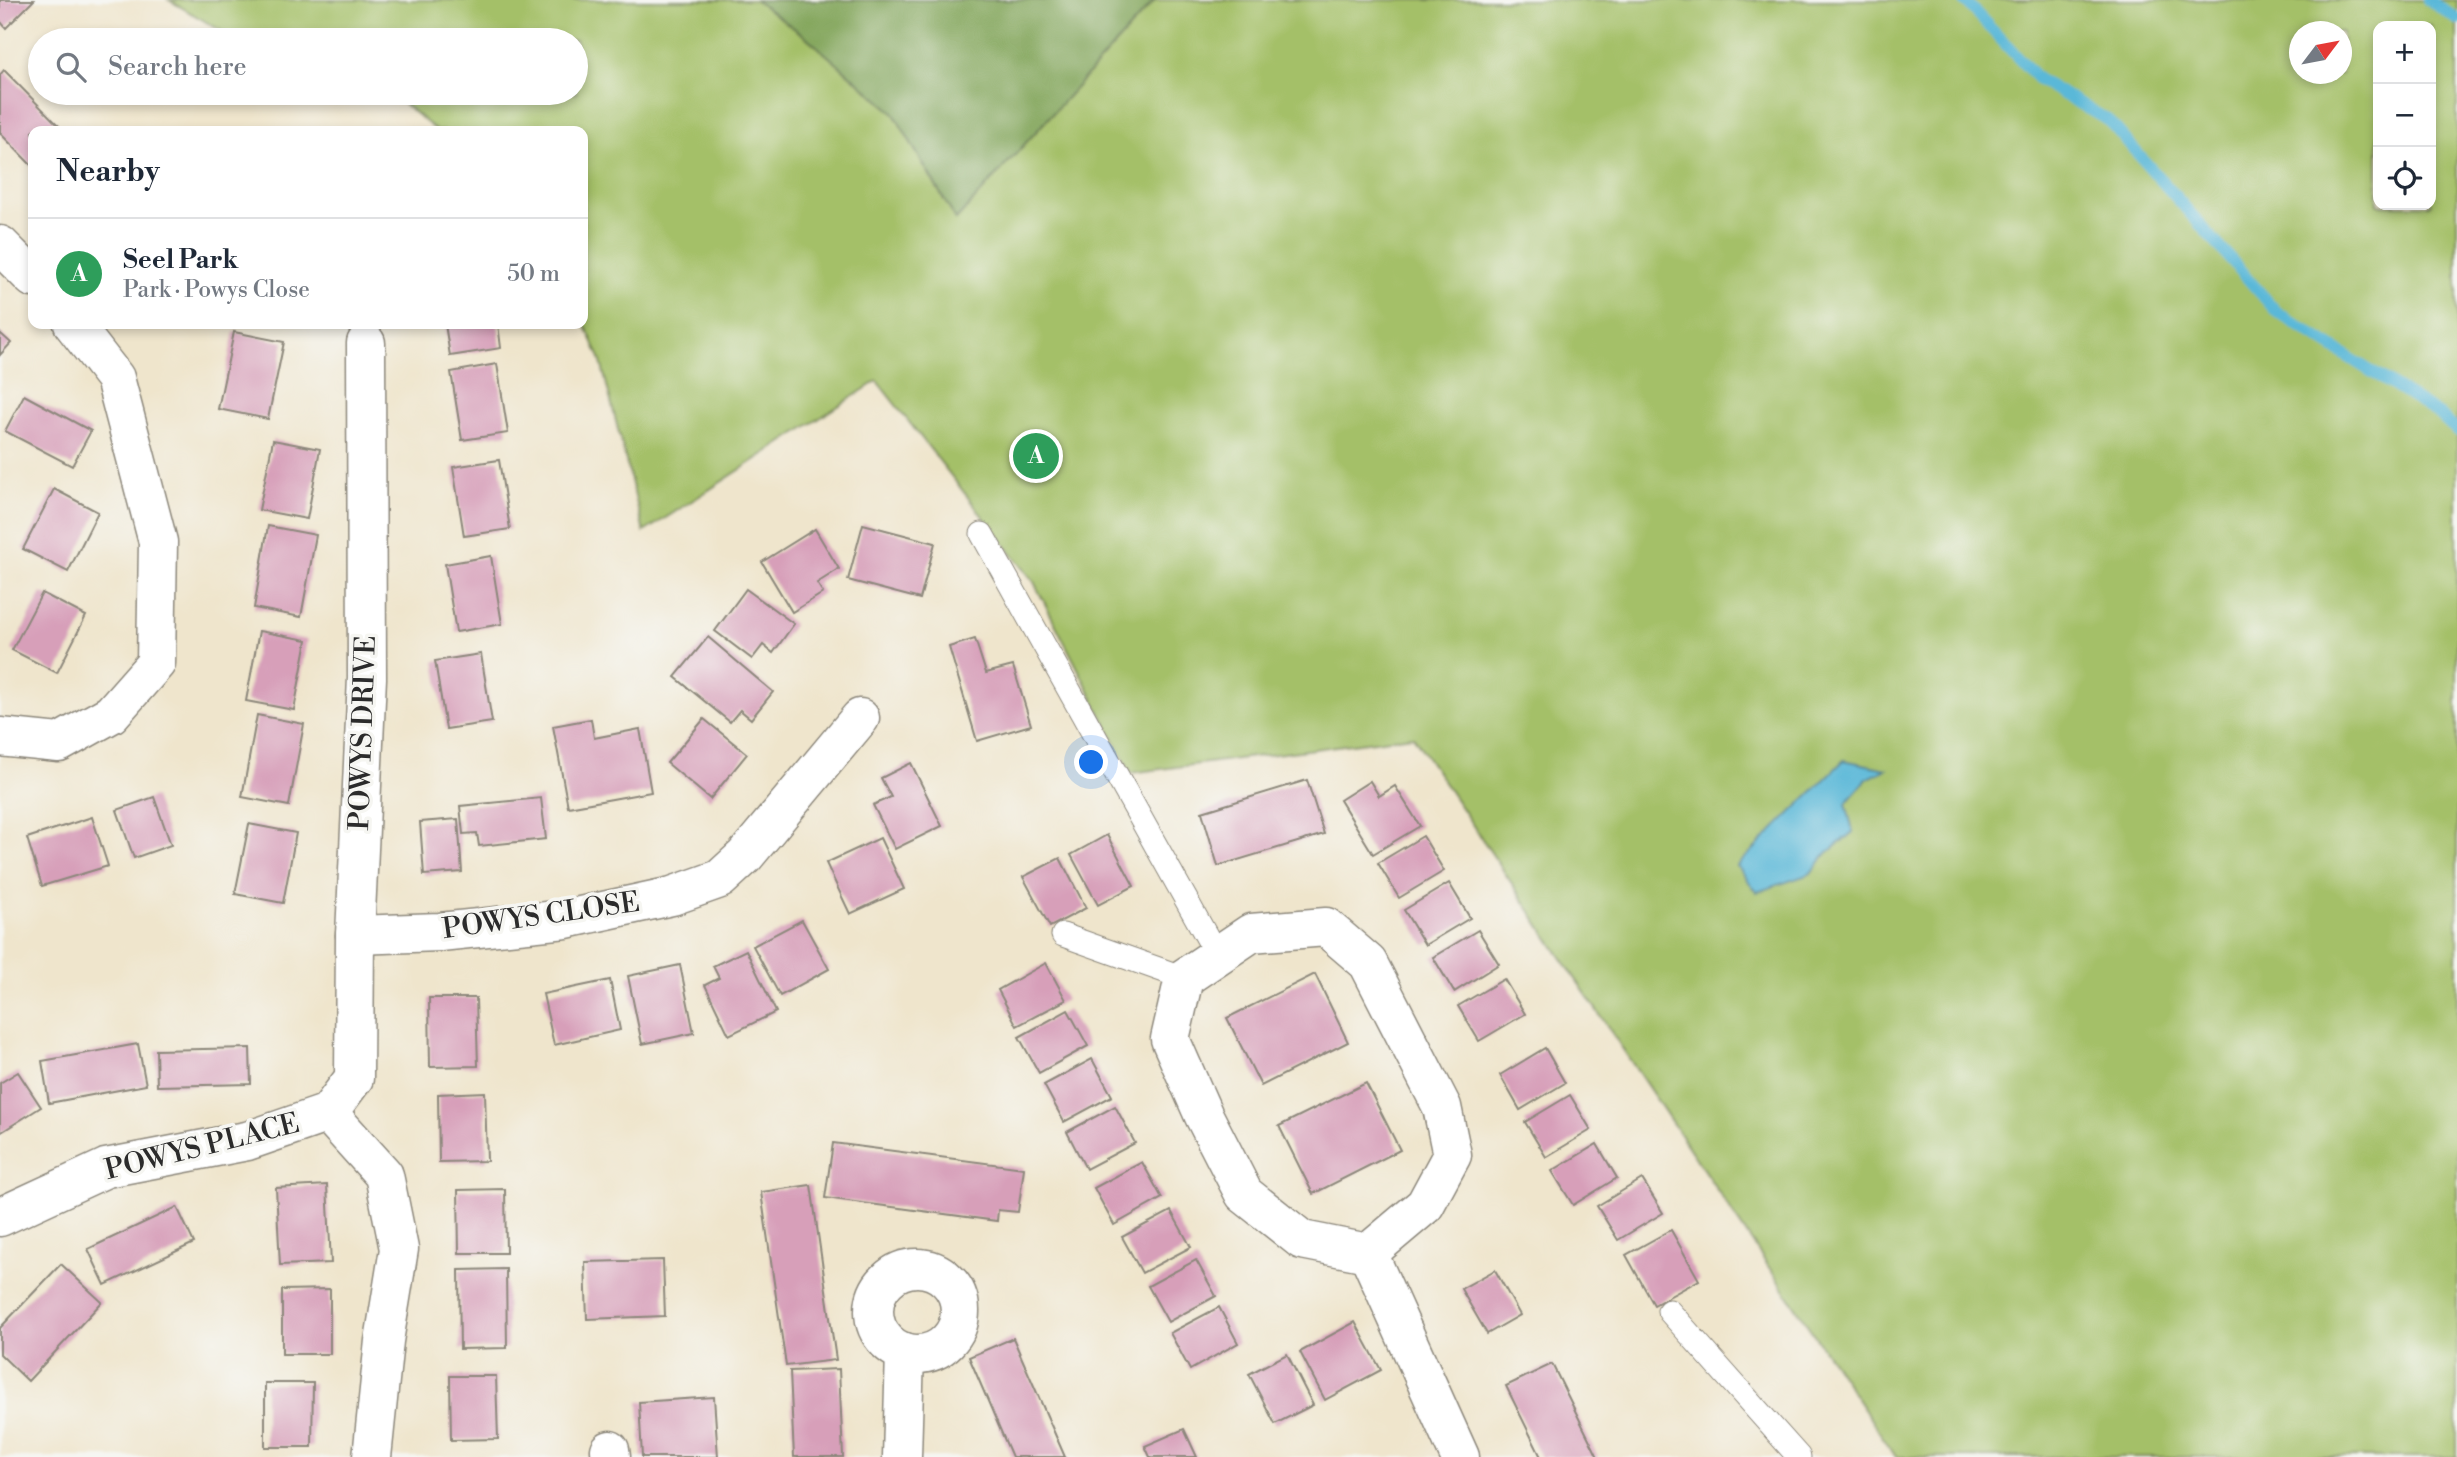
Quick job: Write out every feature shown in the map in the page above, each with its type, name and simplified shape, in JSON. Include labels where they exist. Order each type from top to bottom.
[{"type":"street","points":[[0,245],[28,273]]},
{"type":"street","points":[[0,737],[59,743],[111,714],[156,663],[158,542],[115,378],[78,329]]},
{"type":"street","name":"POWYS DRIVE","points":[[328,1113],[354,1078],[355,935],[367,678],[366,343]]},
{"type":"street","name":"POWYS CLOSE","points":[[355,935],[440,932],[566,919],[672,896],[720,879],[745,856],[860,718]]},
{"type":"street","points":[[1326,927],[1368,963],[1442,1107],[1451,1155],[1425,1205],[1368,1253],[1302,1240],[1244,1194],[1204,1116],[1171,1039],[1184,978],[1251,933],[1326,927]]},
{"type":"street","points":[[328,1113],[384,1175],[399,1249],[384,1341],[372,1457]]},
{"type":"street","name":"POWYS PLACE","points":[[0,1217],[106,1168],[247,1141],[328,1113]]},
{"type":"street","points":[[1368,1253],[1460,1457]]},
{"type":"street","points":[[902,1457],[905,1352]]},
{"type":"lane","points":[[982,534],[1217,955]]},
{"type":"lane","points":[[1063,935],[1184,978]]},
{"type":"lane","points":[[1670,1311],[1799,1457]]},
{"type":"green space","points":[[169,0],[755,0],[805,36],[893,112],[956,220],[1155,0],[2457,0],[2457,1457],[1896,1457],[1413,736],[1131,773],[1034,582],[877,381],[644,532],[600,358],[587,329],[588,126],[431,126],[405,105],[588,105],[588,28],[217,28]]},
{"type":"green space","points":[[755,0],[1155,0],[956,220],[893,112],[805,36]]},
{"type":"water","points":[[1844,760],[1886,769],[1867,779],[1846,803],[1853,832],[1827,853],[1810,874],[1757,892],[1737,866]]},
{"type":"building","points":[[0,0],[34,0],[6,28],[0,21]]},
{"type":"building","points":[[4,70],[28,94],[28,105],[38,105],[59,126],[28,126],[28,162],[0,133],[0,75]]},
{"type":"building","points":[[446,329],[499,329],[501,348],[450,356]]},
{"type":"building","points":[[234,332],[284,342],[268,419],[218,409]]},
{"type":"building","points":[[0,333],[11,343],[0,355]]},
{"type":"building","points":[[497,364],[508,433],[462,440],[451,372]]},
{"type":"building","points":[[24,395],[91,431],[72,466],[5,431]]},
{"type":"building","points":[[273,440],[320,449],[307,519],[259,510]]},
{"type":"building","points":[[499,460],[510,529],[464,536],[453,467]]},
{"type":"building","points":[[54,489],[98,512],[68,572],[23,549]]},
{"type":"building","points":[[863,524],[935,543],[920,599],[848,580]]},
{"type":"building","points":[[268,526],[316,535],[301,617],[254,608]]},
{"type":"building","points":[[815,529],[839,569],[817,583],[823,593],[792,612],[762,562]]},
{"type":"building","points":[[491,556],[502,624],[456,632],[445,564]]},
{"type":"building","points":[[746,589],[794,624],[773,653],[763,645],[752,659],[715,631]]},
{"type":"building","points":[[42,593],[86,616],[57,673],[12,650]]},
{"type":"building","points":[[259,631],[307,640],[294,710],[246,701]]},
{"type":"building","points":[[708,637],[773,692],[751,719],[740,710],[730,722],[675,677]]},
{"type":"building","points":[[975,639],[986,673],[1013,666],[1031,725],[977,741],[949,647]]},
{"type":"building","points":[[481,654],[492,722],[446,729],[435,661]]},
{"type":"building","points":[[257,715],[304,724],[289,806],[242,797]]},
{"type":"building","points":[[591,719],[594,738],[640,729],[651,792],[568,807],[553,726]]},
{"type":"building","points":[[704,719],[747,754],[710,799],[667,763]]},
{"type":"building","points":[[911,763],[942,826],[895,849],[873,805],[891,797],[881,778]]},
{"type":"building","points":[[1307,780],[1324,834],[1218,866],[1202,812]]},
{"type":"building","points":[[1370,781],[1379,796],[1395,786],[1420,826],[1373,854],[1340,800]]},
{"type":"building","points":[[154,797],[171,845],[134,858],[117,810]]},
{"type":"building","points":[[541,798],[546,839],[479,846],[477,833],[463,834],[460,806]]},
{"type":"building","points":[[92,817],[108,866],[42,886],[27,838]]},
{"type":"building","points":[[458,819],[462,872],[424,875],[420,822]]},
{"type":"building","points":[[249,824],[296,833],[283,903],[235,894]]},
{"type":"building","points":[[1107,835],[1134,886],[1098,905],[1071,855]]},
{"type":"building","points":[[1423,836],[1444,871],[1399,898],[1378,863]]},
{"type":"building","points":[[880,838],[904,889],[850,914],[826,863]]},
{"type":"building","points":[[1060,858],[1086,908],[1050,927],[1023,877]]},
{"type":"building","points":[[1449,883],[1470,918],[1425,945],[1404,910]]},
{"type":"building","points":[[802,920],[829,969],[780,996],[753,946]]},
{"type":"building","points":[[1478,930],[1499,964],[1454,992],[1433,957]]},
{"type":"building","points":[[746,950],[776,1012],[729,1035],[705,985],[719,978],[713,966]]},
{"type":"building","points":[[1046,963],[1066,1000],[1017,1026],[998,990]]},
{"type":"building","points":[[680,965],[694,1033],[642,1044],[628,976]]},
{"type":"building","points":[[1315,974],[1348,1042],[1261,1086],[1227,1018]]},
{"type":"building","points":[[1504,979],[1525,1014],[1479,1041],[1458,1006]]},
{"type":"building","points":[[610,980],[620,1030],[554,1045],[543,994]]},
{"type":"building","points":[[429,998],[476,998],[478,1066],[430,1067]]},
{"type":"building","points":[[1068,1010],[1088,1046],[1039,1073],[1019,1037]]},
{"type":"building","points":[[138,1044],[146,1085],[49,1103],[42,1061]]},
{"type":"building","points":[[250,1048],[251,1084],[157,1086],[156,1050]]},
{"type":"building","points":[[1545,1048],[1565,1083],[1520,1110],[1500,1075]]},
{"type":"building","points":[[1092,1059],[1112,1096],[1064,1122],[1044,1085]]},
{"type":"building","points":[[18,1072],[41,1107],[0,1133],[0,1083]]},
{"type":"building","points":[[1366,1083],[1400,1150],[1313,1194],[1279,1126]]},
{"type":"building","points":[[485,1092],[487,1161],[439,1162],[438,1094]]},
{"type":"building","points":[[1570,1095],[1591,1130],[1546,1157],[1525,1122]]},
{"type":"building","points":[[1115,1106],[1135,1143],[1086,1169],[1067,1132]]},
{"type":"building","points":[[833,1143],[1024,1168],[1018,1212],[998,1210],[997,1221],[825,1198]]},
{"type":"building","points":[[1597,1144],[1617,1178],[1573,1205],[1552,1171]]},
{"type":"building","points":[[1142,1162],[1162,1198],[1114,1225],[1094,1188]]},
{"type":"building","points":[[1642,1179],[1663,1213],[1618,1240],[1597,1206]]},
{"type":"building","points":[[327,1185],[331,1263],[280,1265],[276,1188]]},
{"type":"building","points":[[811,1185],[836,1360],[786,1366],[761,1192]]},
{"type":"building","points":[[505,1189],[506,1253],[459,1253],[458,1190]]},
{"type":"building","points":[[177,1207],[194,1243],[105,1285],[88,1249]]},
{"type":"building","points":[[1171,1211],[1191,1247],[1142,1273],[1122,1237]]},
{"type":"building","points":[[1671,1230],[1699,1280],[1654,1305],[1626,1255]]},
{"type":"building","points":[[663,1260],[665,1316],[587,1319],[585,1262]]},
{"type":"building","points":[[1196,1260],[1216,1296],[1168,1322],[1148,1286]]},
{"type":"building","points":[[61,1264],[102,1302],[28,1381],[0,1354],[0,1328]]},
{"type":"building","points":[[506,1269],[507,1348],[460,1349],[459,1270]]},
{"type":"building","points":[[1495,1270],[1520,1315],[1487,1334],[1461,1289]]},
{"type":"building","points":[[330,1289],[330,1354],[282,1354],[282,1290]]},
{"type":"building","points":[[1219,1307],[1238,1343],[1190,1370],[1170,1333]]},
{"type":"building","points":[[1355,1322],[1381,1370],[1325,1400],[1300,1352]]},
{"type":"building","points":[[1013,1338],[1065,1457],[1012,1457],[969,1357]]},
{"type":"building","points":[[1287,1354],[1313,1405],[1275,1424],[1249,1374]]},
{"type":"building","points":[[1552,1364],[1598,1457],[1541,1457],[1506,1386]]},
{"type":"building","points":[[839,1369],[843,1457],[794,1457],[790,1371]]},
{"type":"building","points":[[450,1376],[496,1376],[498,1439],[451,1440]]},
{"type":"building","points":[[265,1383],[313,1383],[312,1447],[265,1447]]},
{"type":"building","points":[[714,1397],[718,1457],[642,1457],[639,1402]]},
{"type":"building","points":[[1184,1429],[1197,1457],[1150,1457],[1145,1446]]},
{"type":"waterway","points":[[1964,0],[2039,80],[2109,121],[2277,312],[2440,415],[2457,431]]},
{"type":"waterway","points":[[2428,0],[2457,19]]},
{"type":"place","name":"Seel Park","points":[[1036,456]]}]
